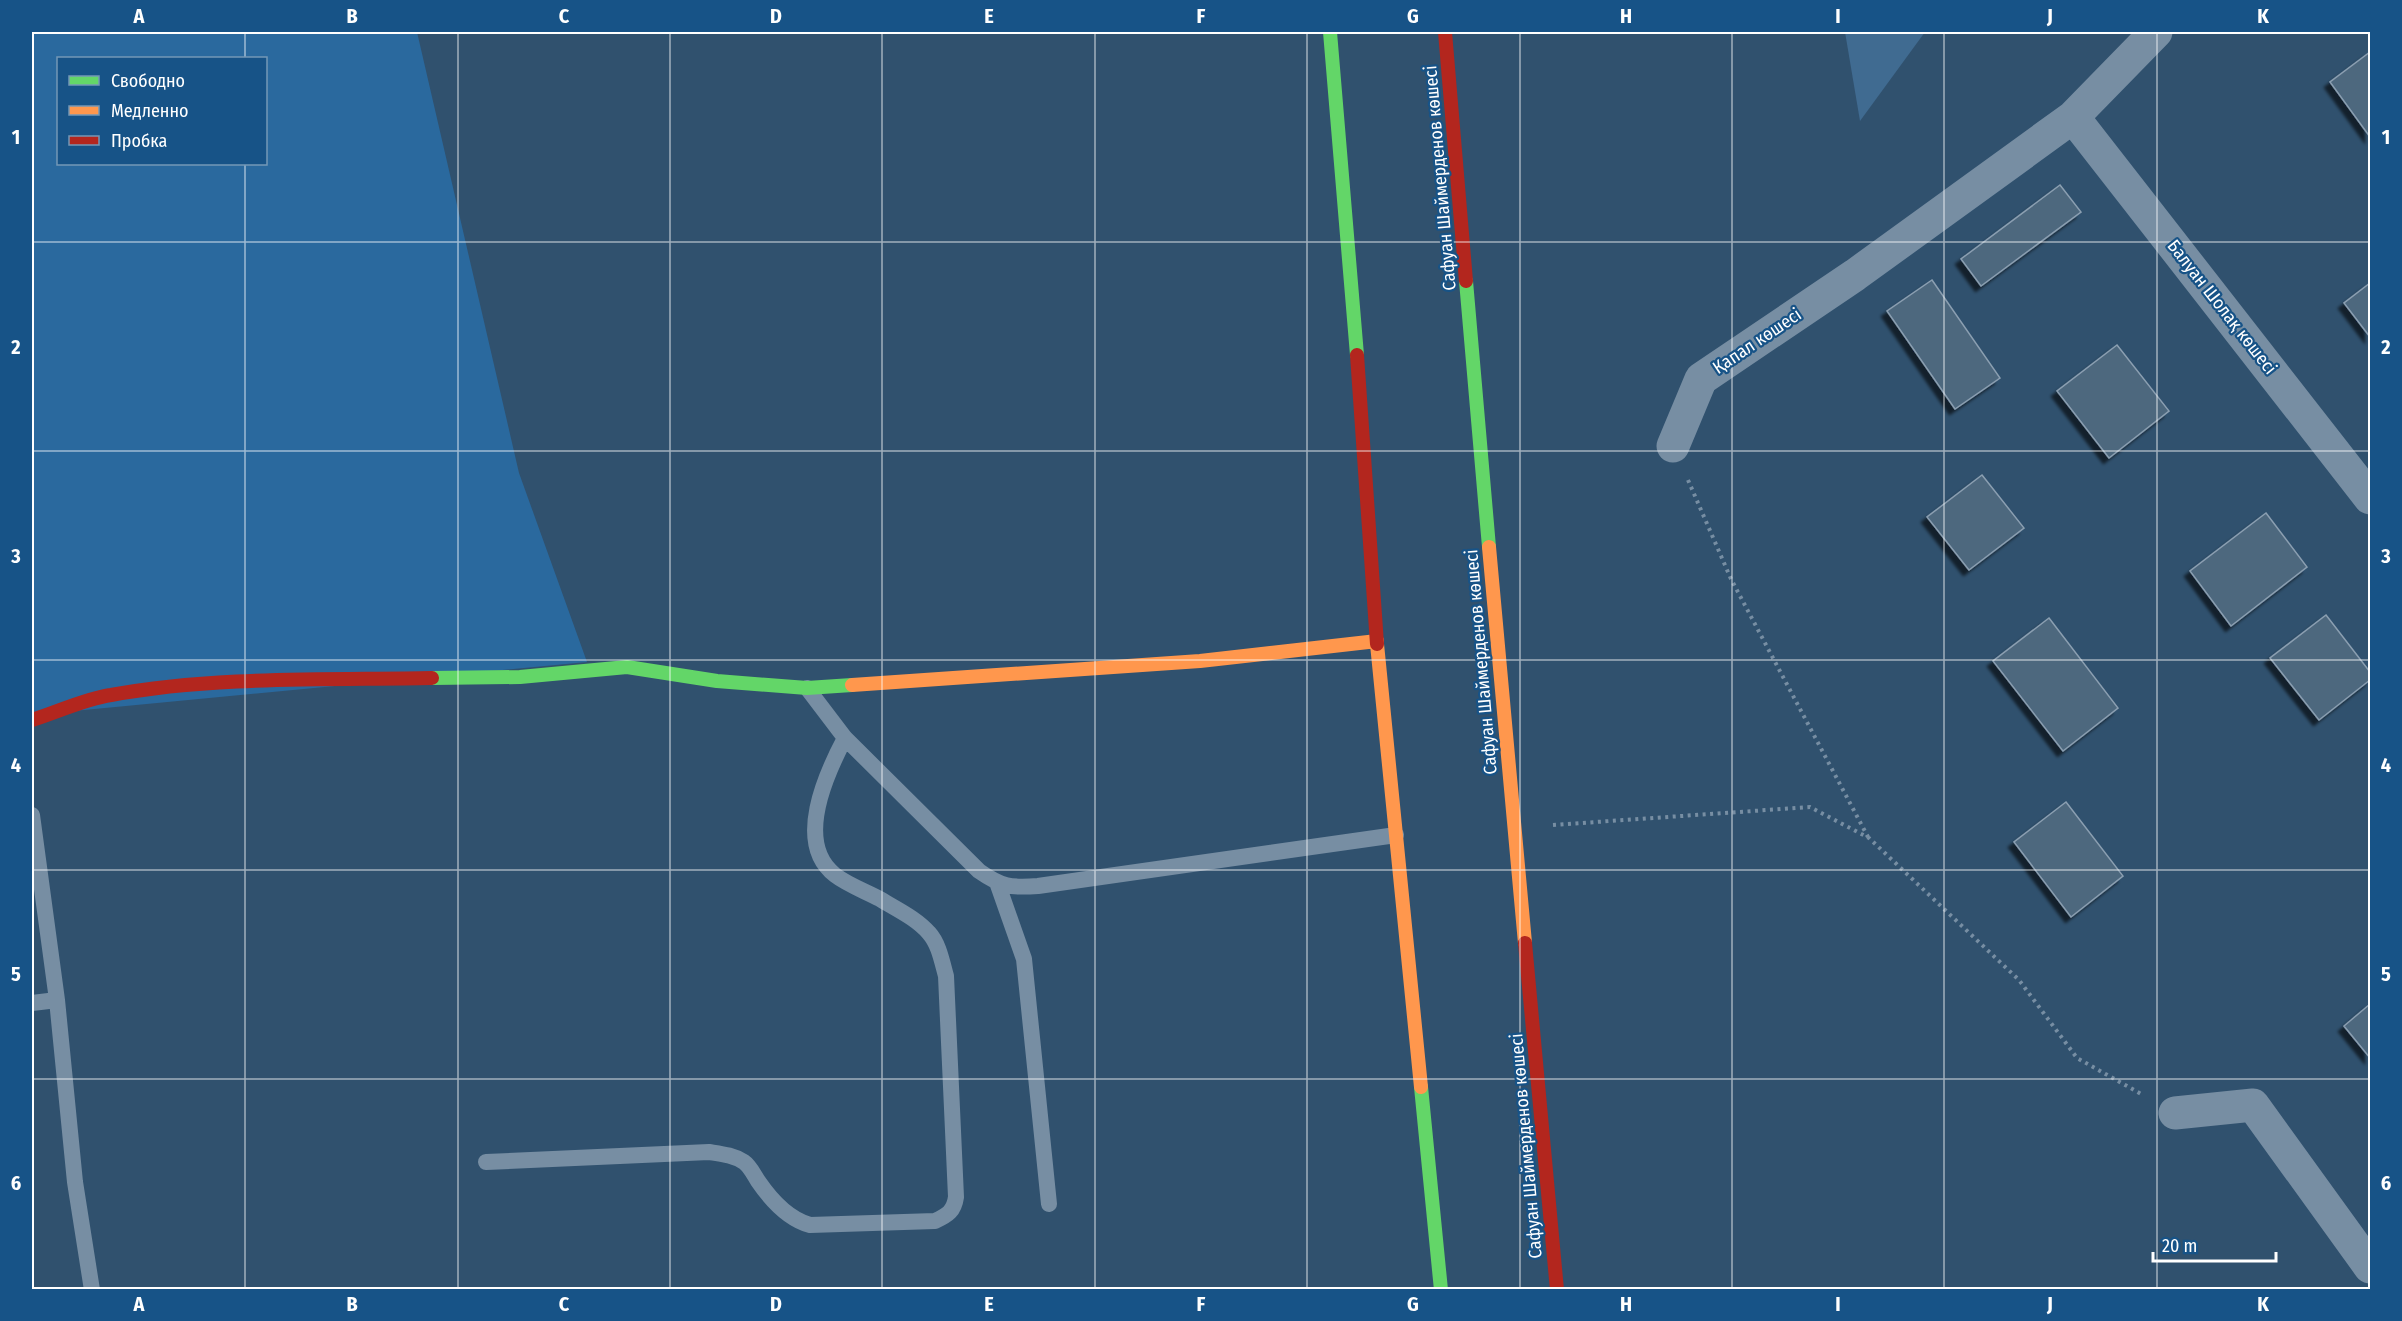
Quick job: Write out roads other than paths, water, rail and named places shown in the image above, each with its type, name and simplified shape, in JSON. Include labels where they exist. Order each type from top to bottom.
[{"type":"main road","points":[[1330,32],[1357,354],[1377,641],[1441,1290]]},
{"type":"main road","name":"Сафуан Шаймерденов көшесі","points":[[1445,32],[1557,1290]]},
{"type":"main road","points":[[32,720],[108,695],[163,687],[306,680],[520,677],[627,667],[717,681],[807,688],[1200,661],[1377,641]]},
{"type":"street","name":"Қапал көшесі","points":[[1673,446],[1701,379],[1855,275],[2073,117],[2156,32]]},
{"type":"street","name":"Балуан Шолақ көшесі","points":[[2073,117],[2370,498]]},
{"type":"street","points":[[2175,1113],[2253,1105],[2370,1267]]},
{"type":"lane","points":[[807,688],[845,738],[979,872],[998,885],[1016,888],[1038,886],[1396,835]]},
{"type":"lane","points":[[486,1162],[709,1152],[728,1154],[747,1164],[765,1191],[784,1211],[797,1221],[810,1225],[935,1221],[947,1216],[954,1208],[956,1197],[946,976],[940,954],[930,934],[907,915],[834,874],[818,853],[815,820],[824,778],[845,738]]},
{"type":"lane","points":[[32,815],[57,1000],[75,1182],[92,1290]]},
{"type":"lane","points":[[998,885],[1024,959],[1049,1204]]},
{"type":"lane","points":[[32,1003],[57,1000]]}]
